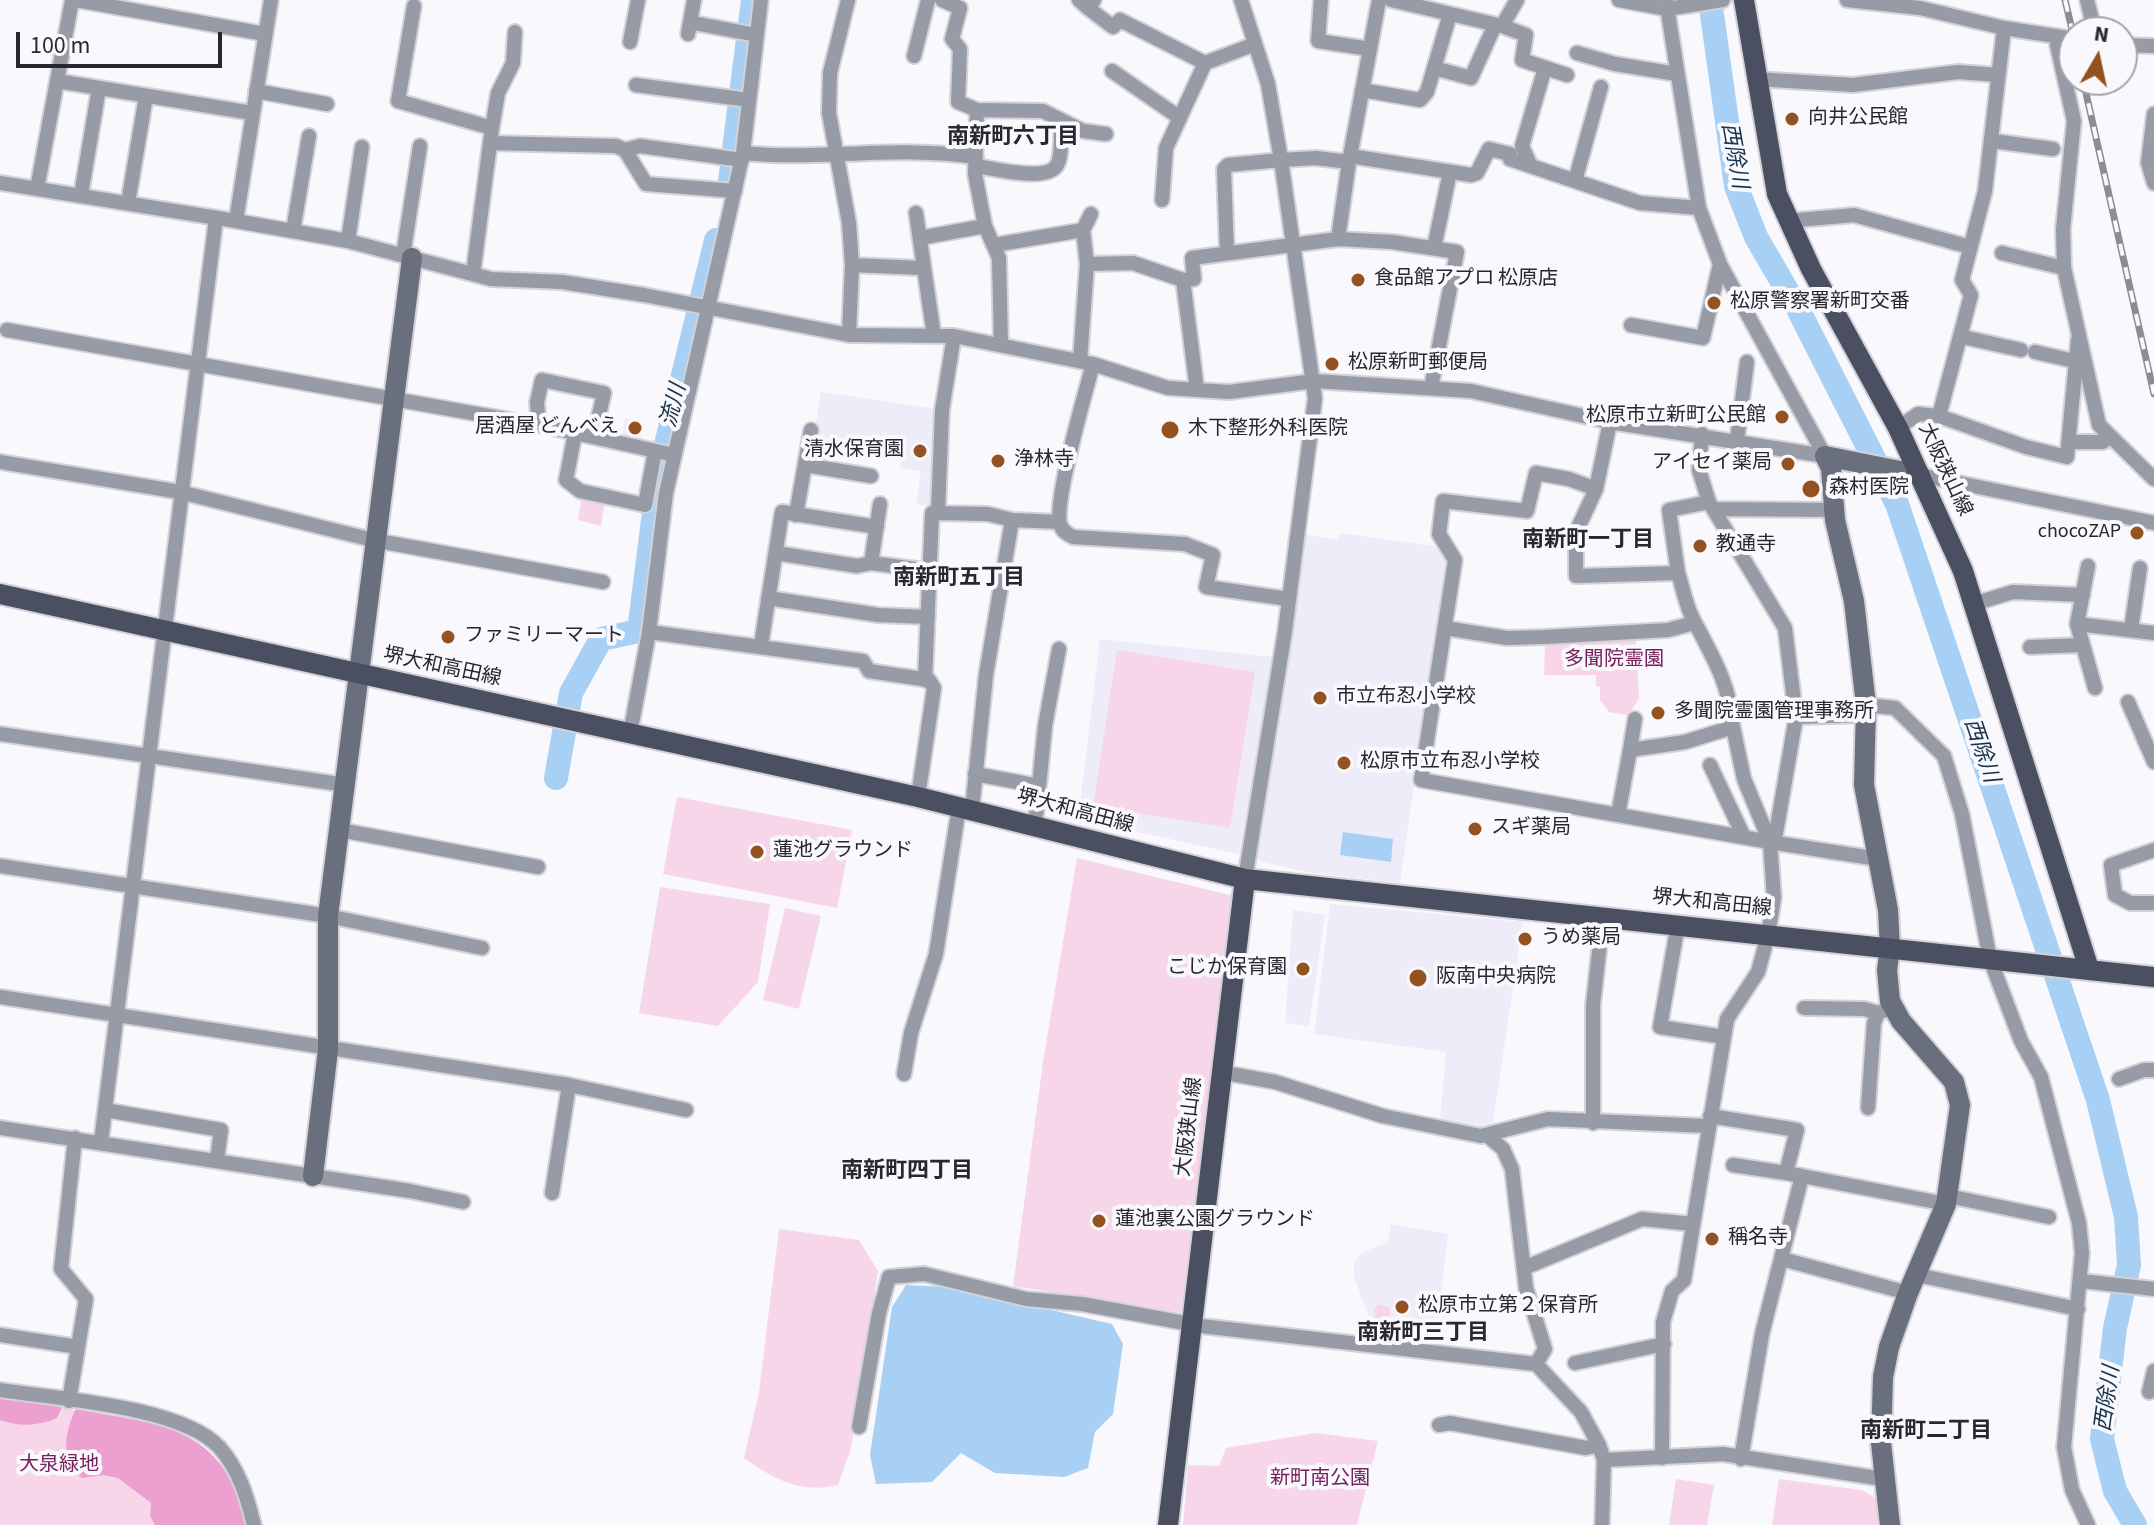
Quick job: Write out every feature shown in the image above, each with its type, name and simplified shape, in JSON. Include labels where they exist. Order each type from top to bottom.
[{"type":"main road","name":"大阪狭山線","points":[[1744,0],[1771,166],[1787,221],[1898,428],[1916,474],[1963,571],[2089,969]]},
{"type":"main road","name":"堺大和高田線","points":[[0,594],[163,633],[918,797],[1245,879],[2154,977]]},
{"type":"main road","name":"大阪狭山線","points":[[1168,1525],[1245,879]]},
{"type":"street","points":[[37,189],[74,0],[147,6],[265,34]]},
{"type":"street","points":[[236,221],[271,0]]},
{"type":"street","points":[[630,42],[638,0]]},
{"type":"street","points":[[694,0],[691,28],[752,34]]},
{"type":"street","points":[[575,433],[566,480],[580,491],[645,505],[665,453],[707,306],[734,191],[741,158],[743,99],[752,34],[761,0]]},
{"type":"street","points":[[848,0],[830,73],[829,113],[849,223],[852,265],[849,335]]},
{"type":"street","points":[[914,56],[928,0]]},
{"type":"street","points":[[942,0],[960,8],[952,39],[960,49],[958,102],[977,110],[1043,111],[1083,131],[1106,134]]},
{"type":"street","points":[[1241,0],[1268,84],[1315,398],[1245,879]]},
{"type":"street","points":[[1321,0],[1318,41],[1370,49]]},
{"type":"street","points":[[1338,239],[1379,0]]},
{"type":"street","points":[[1391,0],[1526,35],[1522,60],[1567,75]]},
{"type":"street","points":[[1434,68],[1471,78],[1517,0]]},
{"type":"street","points":[[1619,0],[1668,6],[1723,0]]},
{"type":"street","points":[[1850,0],[1957,7],[2004,28],[2057,41],[2074,121],[2063,229],[2064,268],[2099,425],[2154,479]]},
{"type":"street","points":[[1087,3],[1113,27],[1120,20],[1205,63]]},
{"type":"street","points":[[414,6],[398,101],[491,136],[616,146],[625,150],[646,184],[734,191]]},
{"type":"street","points":[[1668,6],[1699,208],[1720,264],[1829,457],[1833,479],[1835,510],[1854,601],[1865,710],[1864,785],[1890,948],[1886,1010],[1874,1023],[1868,1108]]},
{"type":"street","points":[[1362,90],[1420,100],[1427,92],[1450,14]]},
{"type":"street","points":[[1939,416],[1963,337],[1971,295],[1962,280],[1985,191],[2004,28]]},
{"type":"street","points":[[473,274],[498,93],[513,63],[515,32]]},
{"type":"street","points":[[1162,200],[1166,148],[1205,63],[1255,44]]},
{"type":"street","points":[[1577,53],[1615,64],[1677,74]]},
{"type":"street","points":[[1530,164],[1522,146],[1545,68]]},
{"type":"street","points":[[1112,71],[1180,118]]},
{"type":"street","points":[[1756,79],[1853,85],[1958,72],[1998,75]]},
{"type":"street","points":[[57,81],[252,113]]},
{"type":"street","points":[[636,85],[743,99]]},
{"type":"street","points":[[1575,181],[1601,87]]},
{"type":"street","points":[[81,195],[99,88]]},
{"type":"street","points":[[256,91],[327,104]]},
{"type":"street","points":[[128,203],[146,96]]},
{"type":"street","points":[[977,110],[976,161],[985,226],[999,258],[1001,345]]},
{"type":"street","points":[[2154,114],[2148,163],[2154,183]]},
{"type":"street","points":[[625,150],[640,146],[724,158],[930,151],[1032,174],[1051,172],[1058,164],[1061,120]]},
{"type":"street","points":[[293,231],[309,136]]},
{"type":"street","points":[[1993,141],[2053,149]]},
{"type":"street","points":[[313,1176],[328,1050],[328,916],[420,146]]},
{"type":"street","points":[[348,241],[362,147]]},
{"type":"street","points":[[1227,253],[1224,169],[1228,165],[1316,158],[1350,159],[1477,173],[1489,149],[1494,148],[1507,152],[1510,159],[1640,203],[1699,208]]},
{"type":"street","points":[[1434,248],[1450,172]]},
{"type":"street","points":[[0,183],[348,241],[491,279],[562,282],[707,306],[849,335],[954,336],[1086,363],[1168,388],[1229,392],[1314,381],[1471,391],[1610,422],[1702,434],[1829,457],[2154,523]]},
{"type":"street","points":[[916,213],[921,268],[928,286],[934,336]]},
{"type":"street","points":[[1091,214],[1083,230],[1087,264],[1086,363],[1059,522],[1064,532],[1073,537],[1185,544],[1213,555],[1206,587],[1288,599]]},
{"type":"street","points":[[1787,221],[1854,215],[1970,247]]},
{"type":"street","points":[[101,1142],[216,218]]},
{"type":"street","points":[[920,238],[985,226]]},
{"type":"street","points":[[994,245],[1083,230]]},
{"type":"street","points":[[1087,264],[1133,263],[1183,280],[1194,279],[1192,258],[1338,239],[1457,252],[1431,388]]},
{"type":"street","points":[[2002,253],[2064,268]]},
{"type":"street","points":[[1631,325],[1703,338],[1720,264]]},
{"type":"street","points":[[852,265],[921,268]]},
{"type":"street","points":[[1183,280],[1197,390]]},
{"type":"street","points":[[7,330],[539,425],[665,453]]},
{"type":"street","points":[[1898,428],[1918,414],[1939,416],[2026,447],[2067,457],[2079,331]]},
{"type":"street","points":[[938,513],[942,410],[954,336]]},
{"type":"street","points":[[1963,337],[2074,361]]},
{"type":"street","points":[[1737,440],[1747,362]]},
{"type":"street","points":[[539,425],[537,402],[542,380],[604,393],[594,437]]},
{"type":"street","points":[[1610,422],[1596,489],[1576,532],[1576,576],[1678,573]]},
{"type":"street","points":[[796,515],[811,430]]},
{"type":"street","points":[[1702,434],[1699,470],[1712,505],[1785,628],[1796,717],[1776,833],[1770,842]]},
{"type":"street","points":[[2069,442],[2103,442],[2108,435]]},
{"type":"street","points":[[630,734],[649,632],[665,453]]},
{"type":"street","points":[[0,462],[180,492],[373,540],[603,582]]},
{"type":"street","points":[[805,465],[871,476]]},
{"type":"street","points":[[1596,489],[1569,479],[1536,473],[1527,511],[1443,501],[1439,534],[1455,560],[1421,780],[1878,859]]},
{"type":"street","points":[[871,563],[880,504]]},
{"type":"street","points":[[1662,1458],[1663,1322],[1672,1291],[1684,1280],[1727,1019],[1758,972],[1774,898],[1770,842],[1744,779],[1726,686],[1702,631],[1694,623],[1678,573],[1669,510],[1712,505],[1835,510]]},
{"type":"street","points":[[761,645],[782,512],[877,527]]},
{"type":"street","points":[[925,680],[932,513],[988,514],[1012,520],[1059,522]]},
{"type":"street","points":[[904,1074],[911,1033],[936,954],[975,774],[986,675],[1012,520]]},
{"type":"street","points":[[776,553],[857,566],[871,563],[931,571]]},
{"type":"street","points":[[2088,566],[2077,624],[2095,688]]},
{"type":"street","points":[[2131,630],[2140,568]]},
{"type":"street","points":[[1973,604],[2013,592],[2083,595]]},
{"type":"street","points":[[768,598],[878,615],[928,617]]},
{"type":"street","points":[[1445,628],[1507,638],[1668,630],[1694,623]]},
{"type":"street","points":[[2077,624],[2154,633]]},
{"type":"street","points":[[649,632],[863,661],[869,671],[925,680],[934,688],[918,797]]},
{"type":"street","points":[[2030,647],[2083,645]]},
{"type":"street","points":[[1035,826],[1059,649]]},
{"type":"street","points":[[2128,702],[2154,762]]},
{"type":"street","points":[[1796,717],[1895,708],[1944,756],[2021,1041],[2041,1077],[2079,1223],[2082,1281],[2066,1401],[2064,1447],[2072,1490],[2088,1525]]},
{"type":"street","points":[[1618,815],[1635,719]]},
{"type":"street","points":[[1630,750],[1685,742],[1733,727]]},
{"type":"street","points":[[0,734],[346,785]]},
{"type":"street","points":[[1710,765],[1744,837]]},
{"type":"street","points":[[975,774],[1039,786]]},
{"type":"street","points":[[340,830],[538,867]]},
{"type":"street","points":[[2154,850],[2111,865],[2110,875],[2115,895],[2130,903],[2154,903]]},
{"type":"street","points":[[0,866],[328,916],[482,948]]},
{"type":"street","points":[[1593,1123],[1593,1005],[1603,916]]},
{"type":"street","points":[[1678,924],[1660,1027],[1724,1037]]},
{"type":"street","points":[[0,997],[569,1085],[686,1110]]},
{"type":"street","points":[[1804,1008],[1886,1010],[1954,1082],[1960,1105],[1947,1200],[1889,1347],[1883,1377],[1881,1443],[1890,1525]]},
{"type":"street","points":[[2119,1079],[2144,1070],[2154,1070]]},
{"type":"street","points":[[1220,1072],[1275,1082],[1383,1116],[1489,1137],[1548,1119],[1593,1123],[1708,1121],[1797,1130],[1786,1173]]},
{"type":"street","points":[[552,1193],[569,1085]]},
{"type":"street","points":[[105,1110],[221,1130],[217,1160]]},
{"type":"street","points":[[0,1128],[217,1160],[463,1202]]},
{"type":"street","points":[[1489,1137],[1503,1149],[1512,1169],[1526,1288],[1545,1349],[1536,1364]]},
{"type":"street","points":[[69,1401],[86,1299],[61,1269],[75,1138]]},
{"type":"street","points":[[1733,1165],[2049,1217]]},
{"type":"street","points":[[1741,1459],[1762,1334],[1802,1176]]},
{"type":"street","points":[[1524,1268],[1642,1219],[1693,1224]]},
{"type":"street","points":[[1782,1259],[1912,1284],[2078,1309]]},
{"type":"street","points":[[859,1427],[879,1313],[889,1277],[924,1274],[1026,1299],[1082,1304],[1193,1325],[1536,1364],[1581,1412],[1599,1445],[1604,1460],[1602,1525]]},
{"type":"street","points":[[2082,1281],[2154,1289]]},
{"type":"street","points":[[0,1335],[78,1347]]},
{"type":"street","points":[[1575,1363],[1664,1344]]},
{"type":"street","points":[[2149,1391],[2154,1371]]},
{"type":"street","points":[[0,1390],[162,1416],[204,1434],[231,1463],[247,1495],[254,1525]]},
{"type":"street","points":[[1439,1425],[1450,1423],[1586,1448],[1599,1445]]},
{"type":"street","points":[[1604,1460],[1723,1454],[1883,1479]]},
{"type":"shaded area","name":"清水保育園","points":[[821,392],[937,409],[933,437],[938,454],[930,506],[916,504],[921,471],[900,468],[902,449],[814,436]]},
{"type":"shaded area","name":"居酒屋 どんべえ","points":[[625,418],[643,422],[641,440],[622,436]]},
{"type":"shaded area","name":"松原市立布忍小学校","points":[[1340,533],[1441,547],[1450,574],[1433,652],[1400,883],[1312,873],[1262,862],[1256,857],[1303,534],[1337,540]]},
{"type":"shaded area","points":[[1100,639],[1274,657],[1239,854],[1078,819]]},
{"type":"shaded area","name":"阪南中央病院","points":[[1330,904],[1523,922],[1492,1129],[1440,1121],[1446,1052],[1314,1034]]},
{"type":"shaded area","name":"こじか保育園","points":[[1293,910],[1325,915],[1309,1026],[1285,1023]]},
{"type":"shaded area","name":"松原市立第２保育所","points":[[1391,1224],[1448,1234],[1436,1343],[1376,1337],[1354,1277],[1354,1262],[1363,1252],[1388,1242]]},
{"type":"shaded area","points":[[0,1397],[62,1407],[57,1418],[50,1421],[14,1424],[0,1420]]},
{"type":"shaded area","points":[[76,1409],[161,1426],[205,1449],[223,1467],[237,1492],[247,1525],[155,1525],[150,1516],[151,1503],[118,1478],[103,1475],[82,1478],[70,1463],[66,1445]]},
{"type":"green space","points":[[582,496],[605,501],[601,526],[578,520]]},
{"type":"green space","name":"多聞院霊園","points":[[1636,639],[1639,699],[1628,715],[1609,712],[1600,700],[1596,675],[1544,675],[1545,642]]},
{"type":"green space","points":[[1117,650],[1255,672],[1230,828],[1093,806]]},
{"type":"green space","name":"蓮池グラウンド","points":[[677,797],[852,830],[837,908],[663,874]]},
{"type":"green space","points":[[1077,858],[1234,896],[1181,1313],[1013,1286],[1043,1062]]},
{"type":"green space","points":[[660,887],[770,904],[758,982],[718,1026],[639,1013]]},
{"type":"green space","points":[[785,908],[821,916],[799,1009],[763,1000]]},
{"type":"green space","points":[[779,1229],[859,1240],[878,1271],[851,1448],[838,1485],[812,1488],[788,1483],[744,1458],[759,1392]]},
{"type":"green space","points":[[1380,1304],[1389,1307],[1391,1329],[1376,1325],[1374,1308]]},
{"type":"green space","name":"大泉緑地","points":[[0,1397],[169,1426],[209,1453],[238,1498],[247,1525],[0,1525]]},
{"type":"green space","name":"新町南公園","points":[[1316,1433],[1378,1441],[1357,1525],[1183,1525],[1188,1465],[1219,1466],[1226,1448]]},
{"type":"green space","points":[[1676,1479],[1714,1485],[1707,1525],[1669,1525]]},
{"type":"green space","points":[[1779,1479],[1862,1490],[1877,1499],[1879,1525],[1772,1525]]},
{"type":"water","points":[[1343,832],[1393,839],[1391,862],[1340,855]]},
{"type":"water","points":[[906,1285],[951,1287],[1112,1324],[1123,1344],[1113,1414],[1095,1432],[1088,1468],[1064,1477],[995,1473],[961,1453],[932,1482],[876,1484],[870,1455],[892,1307]]},
{"type":"waterway","name":"流川","points":[[730,181],[753,0]]},
{"type":"waterway","name":"西除川","points":[[1710,0],[1736,186],[1756,237],[1799,311],[1897,504],[2098,1100],[2126,1217],[2129,1265],[2115,1328],[2102,1439],[2115,1491],[2135,1525]]},
{"type":"waterway","name":"流川","points":[[556,778],[571,693],[601,639],[639,631],[659,473],[716,240]]},
{"type":"railway","points":[[2065,0],[2069,16]]},
{"type":"railway","points":[[2087,96],[2154,394]]},
{"type":"place","name":"向井公民館","points":[[1792,119]]},
{"type":"place","name":"食品館アプロ 松原店","points":[[1358,280]]},
{"type":"place","name":"松原警察署新町交番","points":[[1714,303]]},
{"type":"place","name":"松原新町郵便局","points":[[1332,364]]},
{"type":"place","name":"松原市立新町公民館","points":[[1782,417]]},
{"type":"place","name":"居酒屋 どんべえ","points":[[635,428]]},
{"type":"place","name":"木下整形外科医院","points":[[1170,430]]},
{"type":"place","name":"清水保育園","points":[[920,451]]},
{"type":"place","name":"浄林寺","points":[[998,461]]},
{"type":"place","name":"アイセイ薬局","points":[[1788,464]]},
{"type":"place","name":"森村医院","points":[[1811,489]]},
{"type":"place","name":"chocoZAP","points":[[2137,533]]},
{"type":"place","name":"教通寺","points":[[1700,546]]},
{"type":"place","name":"ファミリーマート","points":[[448,637]]},
{"type":"place","name":"市立布忍小学校","points":[[1320,698]]},
{"type":"place","name":"多聞院霊園管理事務所","points":[[1658,713]]},
{"type":"place","name":"松原市立布忍小学校","points":[[1344,763]]},
{"type":"place","name":"スギ薬局","points":[[1475,829]]},
{"type":"place","name":"蓮池グラウンド","points":[[757,852]]},
{"type":"place","name":"うめ薬局","points":[[1525,939]]},
{"type":"place","name":"こじか保育園","points":[[1303,969]]},
{"type":"place","name":"阪南中央病院","points":[[1418,978]]},
{"type":"place","name":"蓮池裏公園グラウンド","points":[[1099,1221]]},
{"type":"place","name":"稱名寺","points":[[1712,1239]]},
{"type":"place","name":"松原市立第２保育所","points":[[1402,1307]]},
{"type":"district","name":"南新町六丁目","points":[[1013,138]]},
{"type":"district","name":"南新町一丁目","points":[[1588,541]]},
{"type":"district","name":"南新町五丁目","points":[[959,579]]},
{"type":"district","name":"南新町四丁目","points":[[907,1172]]},
{"type":"district","name":"南新町三丁目","points":[[1423,1334]]},
{"type":"district","name":"南新町二丁目","points":[[1926,1432]]}]
